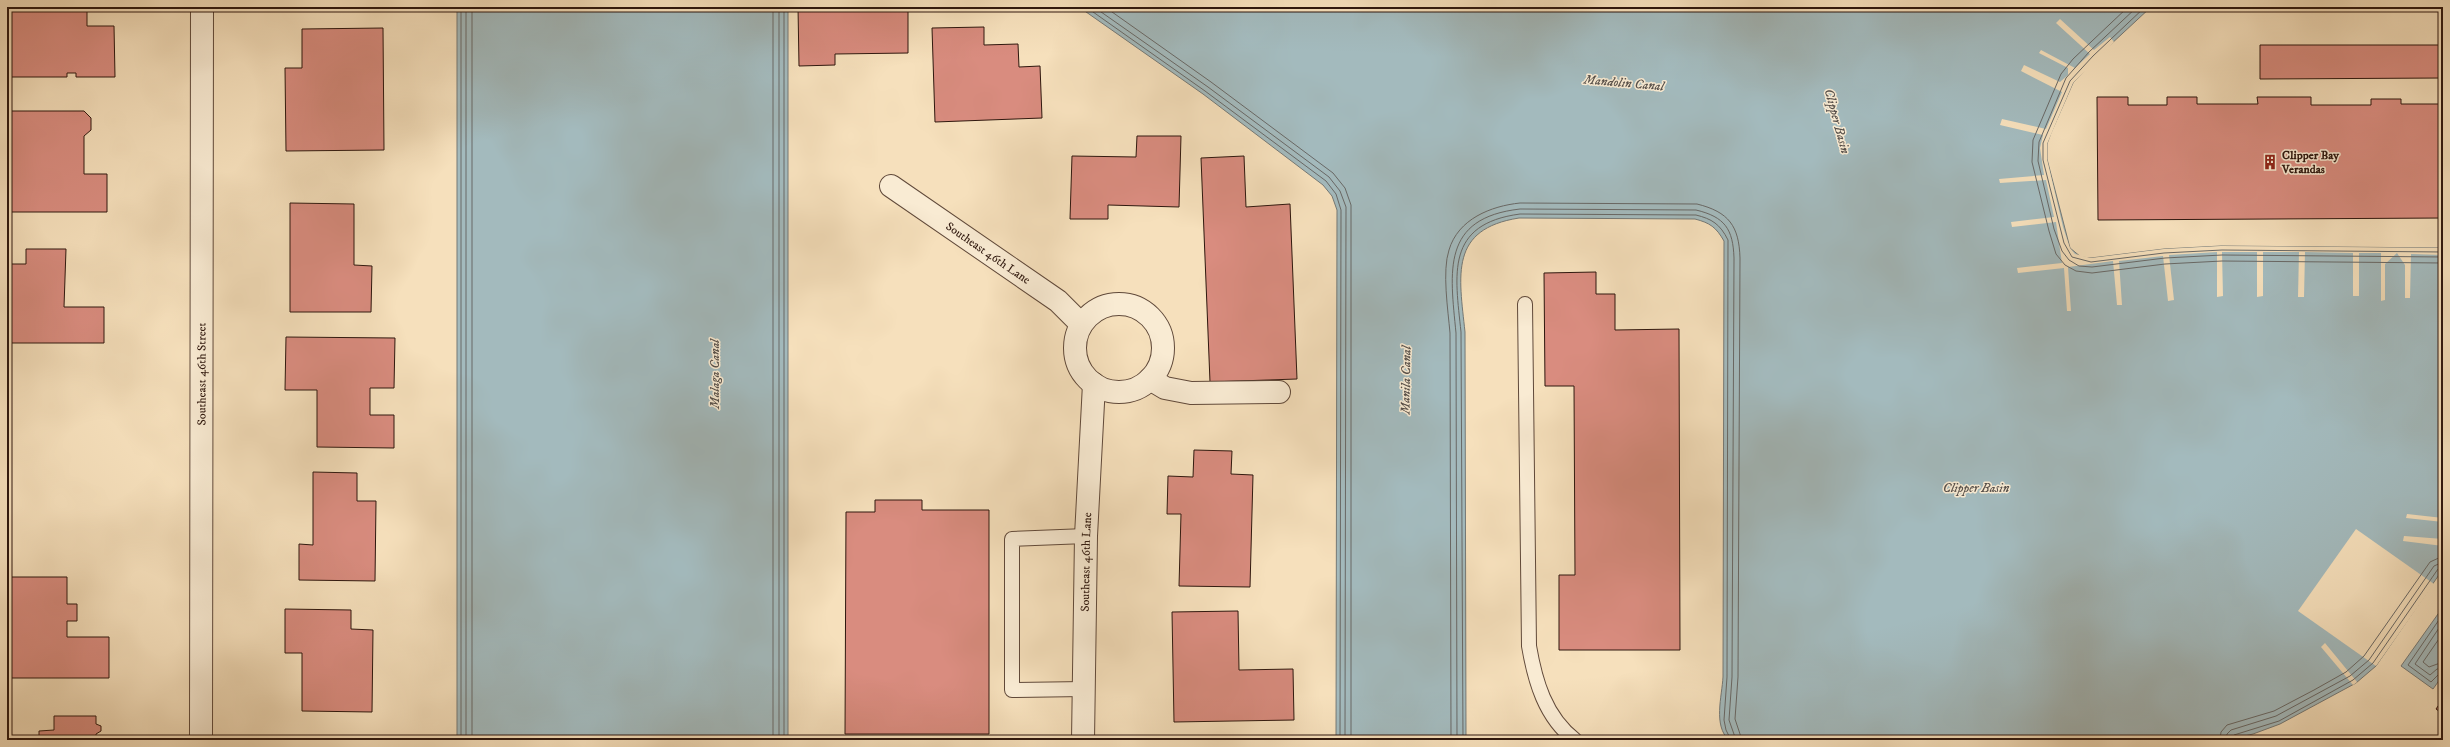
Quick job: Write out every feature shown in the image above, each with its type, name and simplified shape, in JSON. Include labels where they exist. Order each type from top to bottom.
[{"type":"street","name":"Southeast 46th Street","points":[[201,740],[202,7]]},
{"type":"street","name":"Southeast 46th Lane","points":[[891,186],[1058,301],[1081,324]]},
{"type":"street","points":[[1123,304],[1139,308],[1152,318],[1160,332],[1163,349],[1159,365],[1150,379],[1138,387],[1123,391],[1108,390],[1094,384],[1084,375],[1078,363],[1075,350],[1076,337],[1081,324],[1092,312],[1102,308],[1123,304]]},
{"type":"street","points":[[1150,379],[1165,388],[1191,393],[1279,392]]},
{"type":"street","name":"Southeast 46th Lane","points":[[1083,740],[1086,536],[1094,384]]},
{"type":"lane","points":[[1525,304],[1529,646],[1534,674],[1541,697],[1555,718],[1575,740]]},
{"type":"lane","points":[[1084,689],[1012,690],[1012,539],[1086,536]]},
{"type":"water","name":"Malaga Canal","points":[[457,7],[788,7],[788,740],[457,740]]},
{"type":"water","name":"Clipper Basin","points":[[1079,7],[2151,7],[2095,59],[2073,83],[2047,144],[2047,159],[2070,248],[2081,257],[2091,258],[2164,249],[2221,246],[2443,248],[2443,569],[2376,666],[2356,683],[2280,724],[2253,734],[2227,740],[1729,740],[1721,727],[1720,719],[1723,677],[1724,241],[1712,226],[1695,219],[1519,218],[1496,224],[1480,232],[1470,244],[1464,258],[1461,274],[1461,292],[1465,332],[1466,740],[1336,740],[1337,210],[1332,196],[1323,185],[1203,94]]},
{"type":"water","points":[[2443,607],[2443,675],[2433,689],[2401,666]]},
{"type":"pier","points":[[2060,19],[2094,50],[2110,37],[2114,42],[2073,83],[2047,144],[2047,159],[2063,227],[2070,248],[2075,254],[2091,258],[2164,249],[2221,246],[2443,248],[2443,255],[2411,254],[2410,298],[2405,298],[2405,265],[2397,253],[2385,264],[2385,300],[2381,301],[2381,253],[2359,253],[2359,296],[2353,296],[2353,253],[2305,252],[2304,297],[2298,297],[2299,252],[2263,252],[2263,296],[2257,297],[2257,252],[2222,252],[2223,296],[2217,297],[2217,252],[2169,255],[2174,300],[2168,301],[2163,256],[2119,261],[2122,305],[2117,305],[2113,261],[2068,267],[2071,311],[2067,311],[2064,268],[2018,273],[2017,268],[2062,263],[2056,222],[2012,227],[2011,222],[2054,217],[2046,180],[2000,183],[1999,179],[2044,175],[2040,148],[2043,135],[2000,125],[2002,119],[2046,129],[2062,92],[2021,71],[2024,65],[2060,82],[2068,75],[2068,68],[2039,53],[2041,50],[2075,68],[2090,54],[2056,23]]},
{"type":"pier","points":[[2407,514],[2443,518],[2443,522],[2406,518]]},
{"type":"pier","points":[[2356,529],[2434,584],[2376,666],[2298,611]]},
{"type":"pier","points":[[2404,536],[2443,539],[2443,546],[2403,541]]},
{"type":"pier","points":[[2325,643],[2357,682],[2356,683],[2353,685],[2321,647]]},
{"type":"building","points":[[7,7],[87,7],[87,26],[114,26],[115,77],[76,77],[76,73],[67,73],[67,77],[7,77]]},
{"type":"building","points":[[798,7],[908,7],[908,53],[835,54],[835,65],[799,66]]},
{"type":"building","points":[[984,27],[984,45],[1018,44],[1019,67],[1040,66],[1042,118],[935,122],[932,28]]},
{"type":"building","points":[[383,28],[384,150],[286,151],[285,68],[302,68],[302,29]]},
{"type":"building","points":[[2260,45],[2443,45],[2443,78],[2260,79]]},
{"type":"building","name":"Clipper Bay Verandas","points":[[2441,96],[2443,96],[2443,218],[2098,220],[2097,97],[2128,97],[2128,105],[2167,105],[2167,97],[2197,97],[2197,104],[2258,104],[2257,97],[2311,97],[2311,105],[2371,105],[2371,99],[2401,99],[2401,104],[2441,104]]},
{"type":"building","points":[[7,111],[84,111],[91,118],[91,130],[84,136],[84,174],[107,174],[107,212],[7,212]]},
{"type":"building","points":[[1137,136],[1181,136],[1179,207],[1108,205],[1108,219],[1070,219],[1072,156],[1136,157]]},
{"type":"building","points":[[1244,156],[1246,207],[1290,204],[1297,379],[1210,382],[1201,158]]},
{"type":"building","points":[[290,203],[354,204],[354,265],[372,266],[371,312],[290,312]]},
{"type":"building","points":[[26,249],[66,249],[64,307],[104,307],[104,343],[7,343],[7,264],[26,264]]},
{"type":"building","points":[[1596,272],[1596,294],[1615,294],[1615,330],[1679,329],[1680,650],[1559,650],[1559,575],[1575,575],[1574,386],[1545,386],[1544,273]]},
{"type":"building","points":[[286,337],[395,338],[394,388],[370,388],[370,415],[394,415],[394,448],[317,447],[317,390],[285,390]]},
{"type":"building","points":[[1194,450],[1232,451],[1231,474],[1253,475],[1250,587],[1179,586],[1181,514],[1167,514],[1168,476],[1193,477]]},
{"type":"building","points":[[313,472],[357,473],[357,501],[376,501],[375,581],[299,580],[299,544],[313,545]]},
{"type":"building","points":[[875,500],[922,500],[922,510],[989,510],[989,734],[845,734],[846,512],[875,512]]},
{"type":"building","points":[[7,577],[67,577],[67,604],[77,604],[77,621],[67,621],[67,637],[109,637],[109,678],[7,678]]},
{"type":"building","points":[[285,609],[351,610],[351,629],[373,630],[372,712],[302,711],[302,653],[285,653]]},
{"type":"building","points":[[1238,611],[1239,670],[1293,669],[1294,720],[1174,722],[1172,612]]},
{"type":"building","points":[[2443,699],[2443,714],[2436,709]]},
{"type":"building","points":[[54,716],[96,716],[96,724],[101,726],[101,731],[96,734],[96,740],[39,740],[39,731],[54,730]]},
{"type":"place","name":"Clipper Bay Verandas","points":[[2270,162]]},
{"type":"water label","name":"Mandolin Canal","points":[[1624,82]]},
{"type":"water label","name":"Manila Canal","points":[[1405,380]]}]
